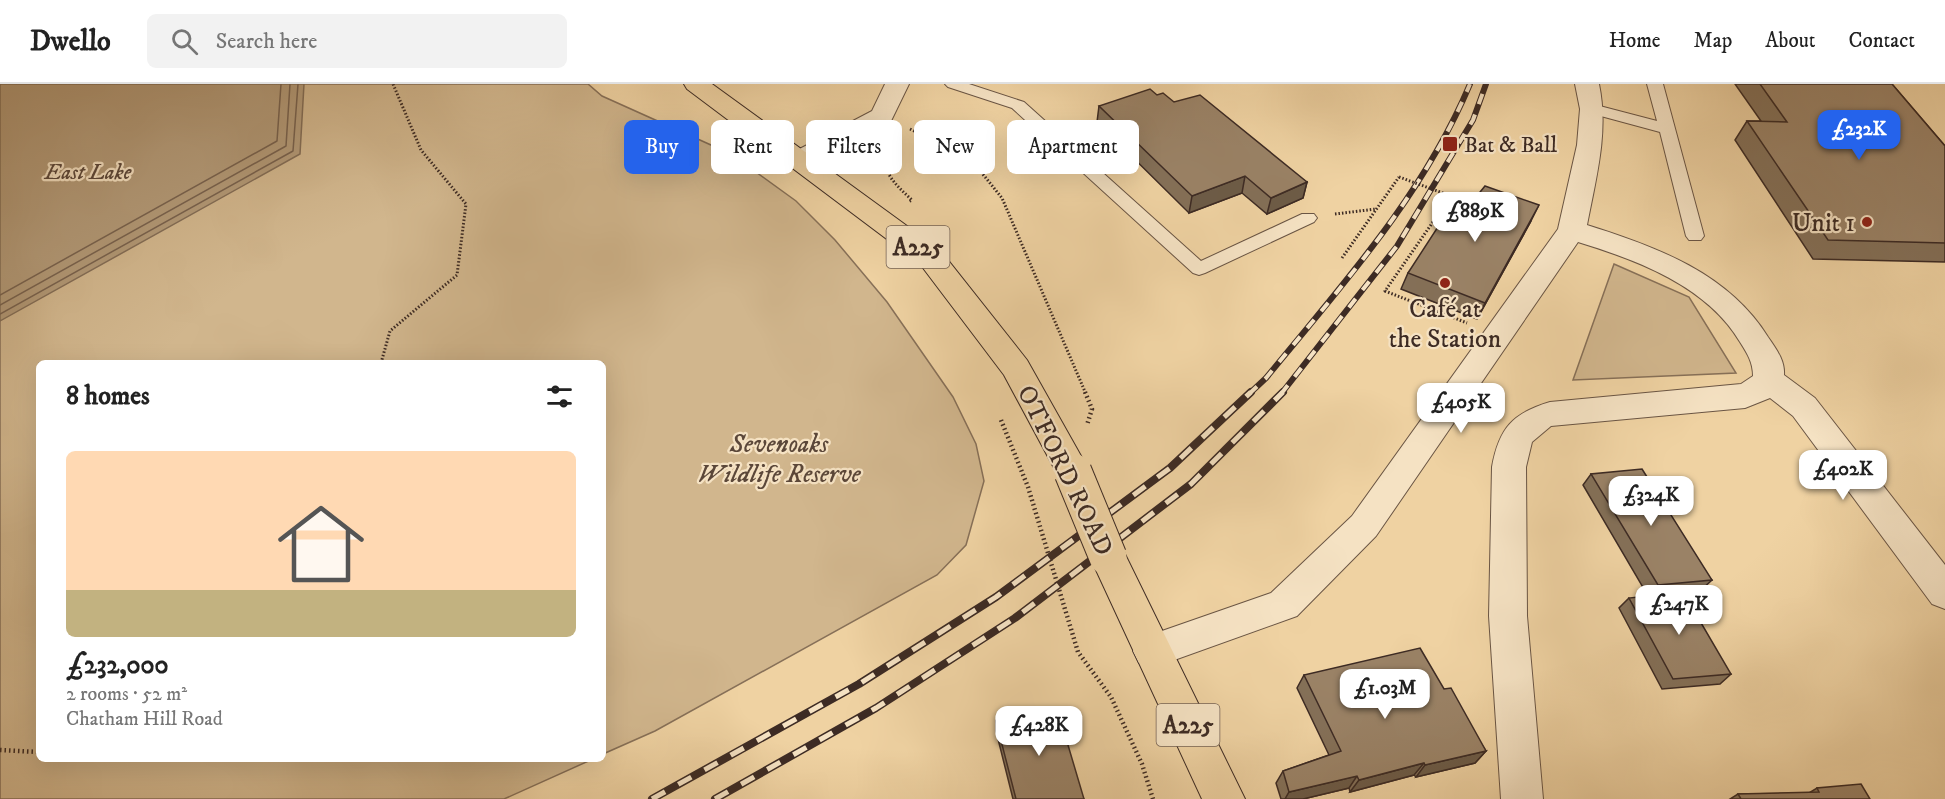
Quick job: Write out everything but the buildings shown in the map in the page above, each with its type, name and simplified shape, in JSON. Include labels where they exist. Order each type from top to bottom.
[{"type":"main road","name":"OTFORD ROAD","points":[[696,84],[930,257],[1016,368],[1073,472],[1108,557],[1224,799]]},
{"type":"street","points":[[893,120],[897,84]]},
{"type":"street","points":[[1152,651],[1284,605],[1364,526],[1572,230],[1590,145],[1589,96]]},
{"type":"street","points":[[799,160],[806,157]]},
{"type":"street","points":[[1522,799],[1508,616],[1509,467],[1513,446],[1520,432],[1533,420],[1550,414],[1745,396],[1759,391],[1768,380],[1769,368],[1752,335],[1713,292],[1687,275],[1654,259],[1572,230]]},
{"type":"street","points":[[1768,380],[1804,407],[1945,593]]},
{"type":"lane","points":[[953,84],[1018,105],[1199,270],[1308,218]]},
{"type":"lane","points":[[1655,84],[1695,236]]},
{"type":"lane","points":[[1589,96],[1667,129]]},
{"type":"path","points":[[382,360],[390,331],[457,275],[466,204],[421,150],[393,84]]},
{"type":"path","points":[[902,125],[969,157],[1002,198],[1092,408],[1073,472]]},
{"type":"path","points":[[881,221],[912,200],[888,174]]},
{"type":"path","points":[[1342,258],[1399,177],[1451,196],[1385,291],[1498,336]]},
{"type":"path","points":[[1308,218],[1376,209]]},
{"type":"path","points":[[1000,418],[1028,487],[1078,652],[1111,697],[1142,764],[1153,799]]},
{"type":"path","points":[[0,750],[36,752]]},
{"type":"green space","name":"Sevenoaks Wildlife Reserve","points":[[0,84],[588,84],[602,96],[655,120],[624,120],[624,174],[699,174],[699,140],[711,145],[711,174],[759,174],[796,201],[835,240],[887,302],[953,397],[976,444],[984,481],[966,545],[937,575],[655,731],[606,753],[606,360],[36,360],[36,762],[586,762],[504,799],[0,799]]},
{"type":"green space","points":[[1614,264],[1689,297],[1736,373],[1573,380]]},
{"type":"water","name":"East Lake","points":[[0,84],[304,84],[300,154],[0,321]]},
{"type":"railway","points":[[1249,394],[1266,378],[1352,274],[1405,202],[1451,125],[1470,84]]},
{"type":"railway","points":[[1281,394],[1397,246],[1473,120],[1486,84]]},
{"type":"railway","points":[[652,799],[859,684],[996,597],[1170,468],[1251,392]]},
{"type":"railway","points":[[715,799],[876,708],[1015,618],[1191,484],[1281,394]]},
{"type":"place","name":"Bat & Ball","points":[[1450,144]]},
{"type":"place","name":"Unit 1","points":[[1867,222]]},
{"type":"place","name":"Café at the Station","points":[[1445,283]]}]
